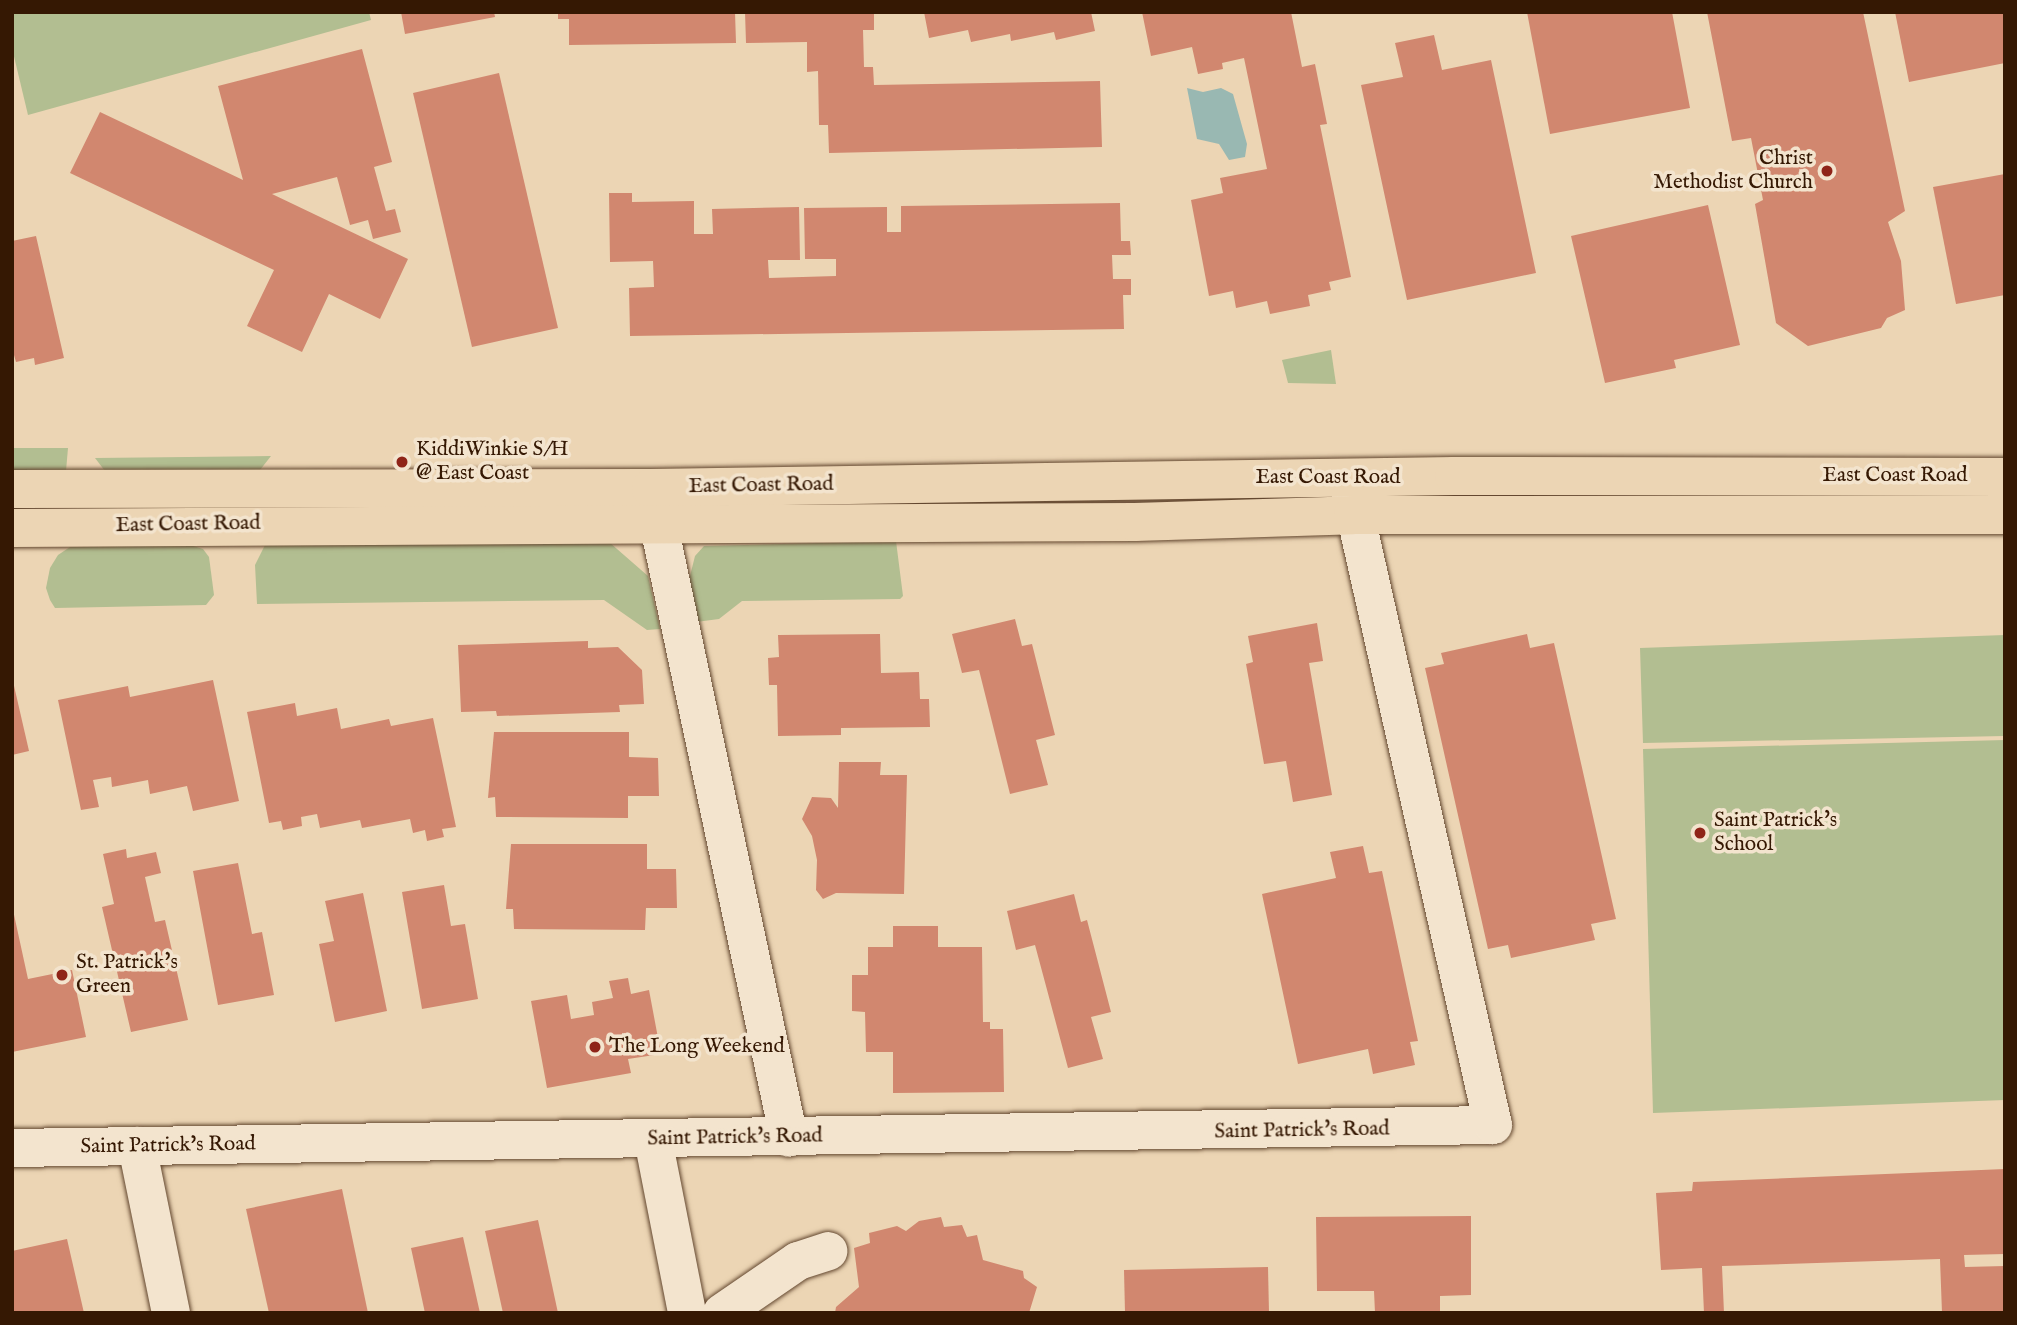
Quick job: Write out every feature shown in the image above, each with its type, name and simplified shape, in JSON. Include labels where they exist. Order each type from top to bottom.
[{"type":"main road","name":"East Coast Road","points":[[12,528],[1347,478],[2005,477]]},
{"type":"main road","name":"East Coast Road","points":[[12,489],[654,506],[1121,522],[1353,515],[2005,515]]},
{"type":"street","points":[[1347,478],[1353,515]]},
{"type":"street","points":[[654,506],[789,1138]]},
{"type":"street","name":"Saint Patrick's Road","points":[[12,1148],[1475,1126],[1353,515]]},
{"type":"street","points":[[653,1139],[687,1313]]},
{"type":"street","points":[[137,1146],[172,1313]]},
{"type":"street","points":[[722,1313],[798,1261],[828,1251]]},
{"type":"green space","points":[[12,12],[369,12],[371,20],[28,115],[12,48]]},
{"type":"green space","points":[[1331,350],[1336,384],[1288,383],[1282,360]]},
{"type":"green space","points":[[12,448],[68,448],[66,471],[12,482]]},
{"type":"green space","points":[[271,456],[260,470],[105,471],[95,458]]},
{"type":"green space","points":[[896,541],[903,596],[900,599],[742,601],[719,619],[696,622],[688,584],[695,556],[704,546]]},
{"type":"green space","points":[[609,542],[648,576],[660,629],[647,630],[604,600],[257,604],[255,565],[265,545]]},
{"type":"green space","points":[[187,544],[203,549],[209,557],[214,595],[206,605],[55,608],[50,600],[46,588],[50,568],[58,555],[70,547]]},
{"type":"green space","points":[[2005,635],[2005,736],[1643,743],[1640,648]]},
{"type":"green space","points":[[2005,740],[2005,1100],[1653,1113],[1643,749]]},
{"type":"water","points":[[1187,88],[1203,92],[1221,88],[1233,94],[1247,144],[1245,157],[1229,160],[1219,144],[1197,139]]},
{"type":"building","points":[[401,12],[494,12],[495,17],[405,34]]},
{"type":"building","points":[[558,12],[735,12],[736,43],[569,45],[569,19],[558,19]]},
{"type":"building","points":[[745,12],[874,12],[874,30],[863,30],[864,67],[873,67],[874,85],[1100,81],[1102,147],[829,153],[828,125],[819,125],[818,71],[807,72],[807,42],[746,43]]},
{"type":"building","points":[[924,12],[1091,12],[1095,31],[1056,40],[1054,32],[1011,41],[1010,34],[971,42],[968,30],[929,38]]},
{"type":"building","points":[[1142,12],[1291,12],[1302,67],[1315,64],[1327,124],[1320,125],[1351,277],[1329,282],[1331,290],[1308,295],[1310,306],[1270,314],[1267,301],[1236,308],[1233,291],[1209,296],[1191,200],[1223,193],[1220,178],[1267,169],[1244,58],[1222,63],[1223,69],[1198,74],[1192,47],[1151,56]]},
{"type":"building","points":[[1527,12],[1672,12],[1690,108],[1550,134]]},
{"type":"building","name":"Christ Methodist Church","points":[[1707,12],[1863,12],[1905,211],[1888,222],[1901,261],[1905,310],[1887,318],[1881,328],[1808,346],[1776,323],[1755,204],[1763,200],[1751,138],[1732,141]]},
{"type":"building","points":[[1895,12],[2005,12],[2005,63],[1909,82]]},
{"type":"building","points":[[1434,35],[1442,70],[1491,60],[1536,273],[1407,300],[1361,85],[1403,77],[1395,43]]},
{"type":"building","points":[[362,49],[392,162],[374,167],[386,211],[395,209],[401,232],[373,239],[368,220],[350,225],[337,177],[272,194],[408,259],[380,319],[329,294],[302,352],[247,326],[274,270],[70,173],[100,112],[243,180],[218,86]]},
{"type":"building","points":[[499,73],[558,328],[472,347],[413,93]]},
{"type":"building","points":[[2005,174],[2005,295],[1956,304],[1933,187]]},
{"type":"building","points":[[609,193],[632,193],[632,202],[694,201],[694,234],[713,234],[712,209],[799,207],[800,260],[768,260],[769,278],[836,276],[836,259],[805,259],[804,208],[887,207],[887,232],[901,232],[901,206],[1120,203],[1121,241],[1130,241],[1131,255],[1112,255],[1113,279],[1131,279],[1131,295],[1123,295],[1124,329],[630,336],[629,288],[654,287],[653,261],[610,262]]},
{"type":"building","points":[[1708,205],[1740,345],[1674,360],[1676,368],[1605,383],[1571,236]]},
{"type":"building","points":[[36,236],[64,358],[35,365],[34,358],[16,362],[12,348],[12,241]]},
{"type":"building","points":[[1015,619],[1022,646],[1032,644],[1055,735],[1036,740],[1048,785],[1010,794],[979,670],[962,673],[952,634]]},
{"type":"building","points":[[1317,623],[1323,661],[1309,663],[1332,795],[1293,802],[1286,761],[1264,764],[1246,664],[1253,662],[1248,636]]},
{"type":"building","points":[[880,634],[881,673],[919,672],[920,699],[929,699],[930,727],[841,728],[841,735],[778,736],[777,685],[769,685],[768,658],[779,657],[778,635]]},
{"type":"building","points":[[1527,634],[1530,648],[1554,643],[1616,919],[1591,924],[1595,940],[1511,958],[1508,945],[1488,949],[1425,668],[1444,664],[1441,653]]},
{"type":"building","points":[[588,641],[588,648],[618,647],[642,670],[644,704],[619,705],[620,712],[497,716],[496,711],[461,712],[458,645]]},
{"type":"building","points":[[12,677],[29,751],[12,755]]},
{"type":"building","points":[[213,680],[239,801],[193,811],[187,786],[150,794],[148,780],[112,787],[111,777],[93,780],[99,807],[81,810],[58,700],[128,686],[130,697]]},
{"type":"building","points":[[295,703],[297,716],[337,708],[341,729],[389,719],[391,726],[433,718],[456,827],[442,829],[444,837],[427,841],[425,830],[413,833],[410,819],[362,828],[360,820],[320,828],[317,814],[301,817],[302,826],[283,830],[281,821],[269,823],[247,712]]},
{"type":"building","points":[[494,732],[629,732],[629,757],[658,758],[659,796],[628,796],[628,818],[496,817],[495,797],[488,798]]},
{"type":"building","points":[[839,762],[881,762],[880,775],[907,775],[904,894],[836,893],[823,899],[816,890],[817,860],[812,836],[802,819],[812,797],[831,798],[838,808]]},
{"type":"building","points":[[511,844],[647,844],[647,869],[676,869],[677,908],[646,908],[645,930],[514,929],[513,909],[506,909]]},
{"type":"building","points":[[1363,846],[1369,873],[1382,871],[1418,1041],[1410,1042],[1415,1065],[1373,1074],[1368,1049],[1298,1064],[1262,894],[1336,878],[1330,852]]},
{"type":"building","points":[[126,849],[127,858],[156,852],[161,873],[145,877],[155,922],[165,920],[188,1020],[131,1032],[102,907],[114,904],[103,854]]},
{"type":"building","points":[[238,863],[252,934],[262,932],[274,995],[218,1005],[193,871]]},
{"type":"building","points":[[444,885],[451,926],[465,924],[478,999],[422,1009],[402,892]]},
{"type":"building","points":[[363,893],[387,1011],[335,1022],[319,944],[334,941],[325,901]]},
{"type":"building","points":[[1074,894],[1081,922],[1087,920],[1111,1012],[1091,1017],[1103,1059],[1068,1068],[1035,945],[1016,950],[1007,911]]},
{"type":"building","name":"St. Patrick's Green","points":[[13,910],[28,979],[72,970],[86,1037],[12,1052]]},
{"type":"building","points":[[893,926],[938,926],[938,947],[982,947],[983,1022],[990,1022],[990,1029],[1003,1029],[1004,1092],[893,1093],[893,1052],[866,1052],[865,1012],[852,1011],[852,975],[868,975],[868,947],[893,947]]},
{"type":"building","points":[[628,978],[631,994],[649,990],[661,1054],[628,1059],[631,1073],[547,1088],[531,1001],[567,995],[571,1019],[594,1015],[592,1002],[613,998],[609,981]]},
{"type":"building","points":[[2005,1169],[2005,1254],[1964,1255],[1965,1267],[2005,1266],[2005,1313],[1942,1313],[1940,1259],[1722,1266],[1724,1313],[1704,1313],[1702,1268],[1661,1270],[1656,1193],[1692,1191],[1693,1182]]},
{"type":"building","points":[[342,1189],[368,1313],[269,1313],[246,1209]]},
{"type":"building","points":[[1471,1216],[1471,1295],[1440,1296],[1440,1313],[1375,1313],[1374,1291],[1317,1291],[1316,1217]]},
{"type":"building","points":[[941,1217],[944,1227],[962,1225],[967,1237],[977,1235],[983,1260],[1023,1271],[1024,1278],[1037,1287],[1029,1313],[835,1313],[836,1307],[859,1287],[854,1248],[870,1243],[869,1233],[897,1226],[906,1231],[919,1221]]},
{"type":"building","points":[[538,1220],[558,1313],[503,1313],[485,1231]]},
{"type":"building","points":[[463,1237],[480,1313],[425,1313],[411,1248]]},
{"type":"building","points":[[67,1239],[84,1313],[12,1313],[12,1251]]},
{"type":"building","points":[[1268,1267],[1269,1313],[1125,1313],[1124,1270]]},
{"type":"place","name":"Christ Methodist Church","points":[[1827,171]]},
{"type":"place","name":"KiddiWinkie S/H @ East Coast","points":[[402,462]]},
{"type":"place","name":"Saint Patrick's School","points":[[1700,833]]},
{"type":"place","name":"St. Patrick's Green","points":[[62,975]]},
{"type":"place","name":"The Long Weekend","points":[[595,1047]]}]
